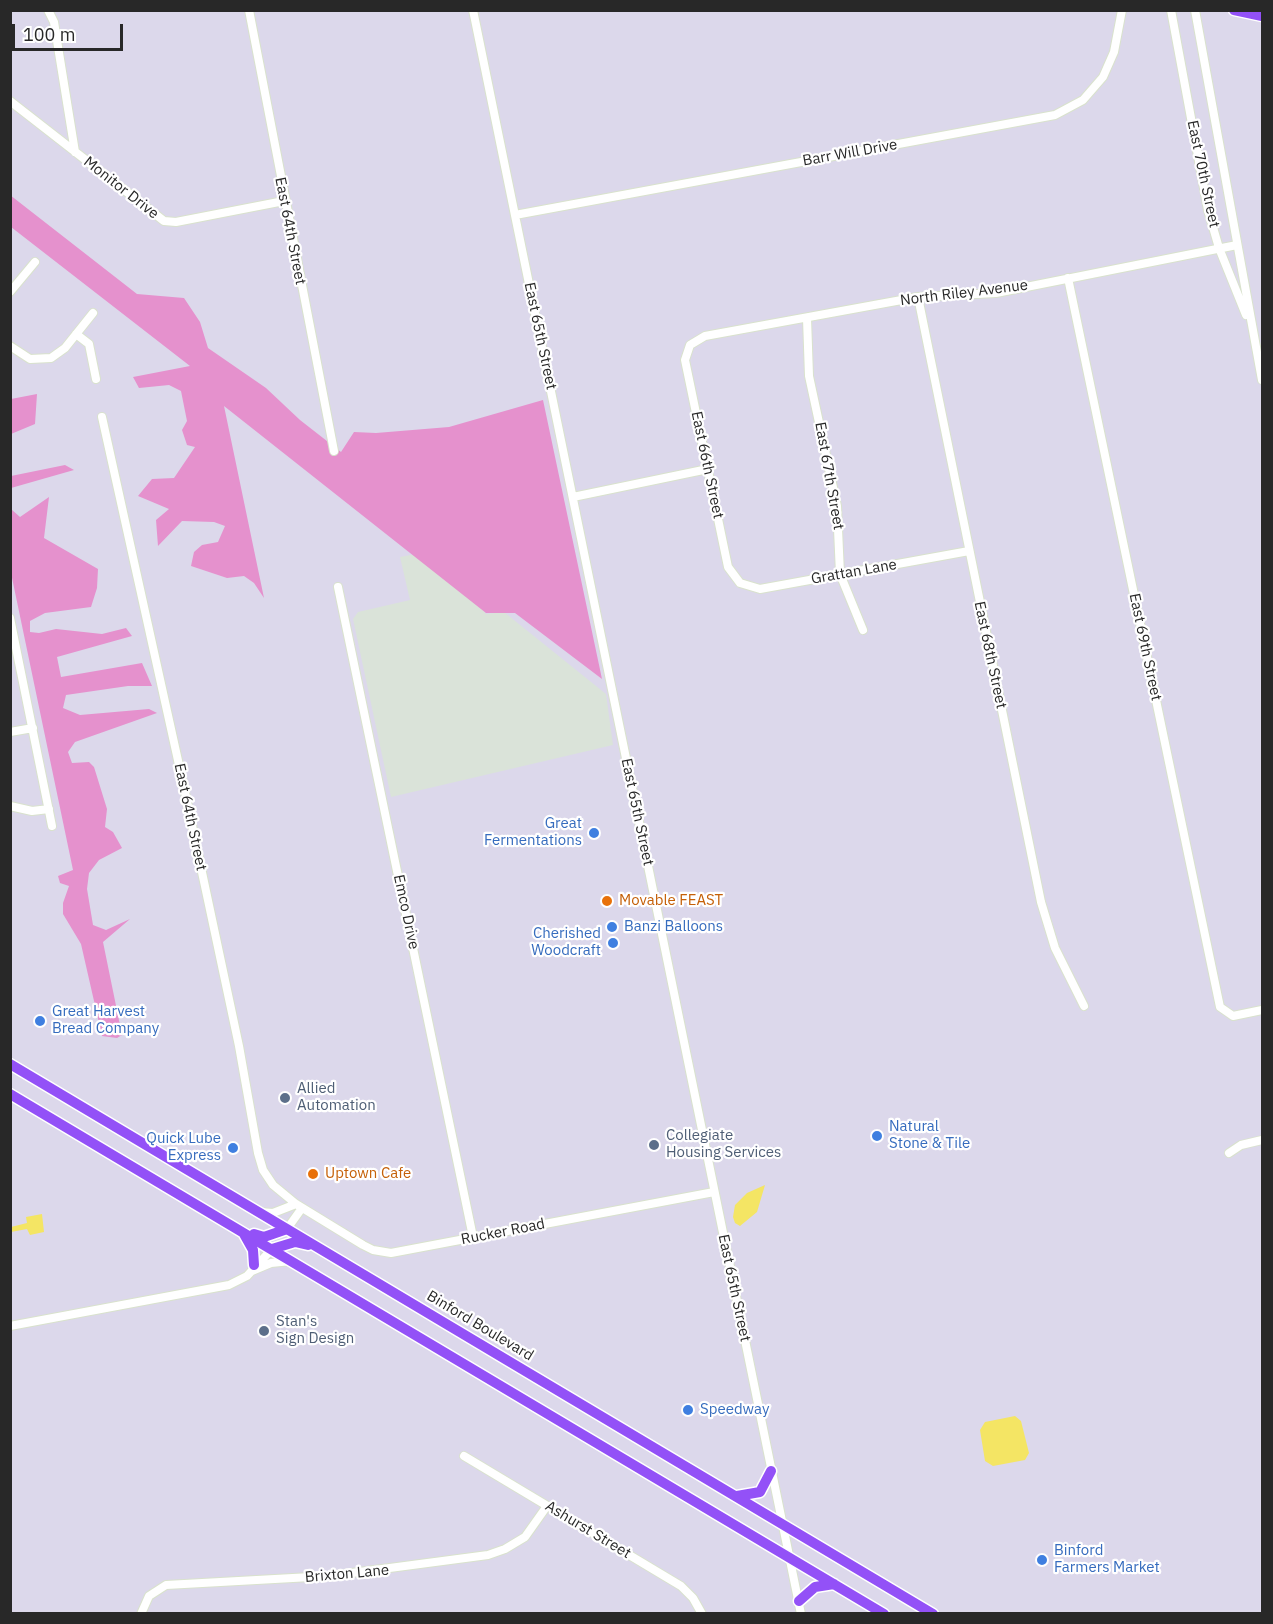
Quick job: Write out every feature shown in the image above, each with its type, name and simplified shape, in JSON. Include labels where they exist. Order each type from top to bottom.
[{"type":"main road","points":[[1234,10],[1263,16]]},
{"type":"main road","name":"Binford Boulevard","points":[[10,1064],[933,1614]]},
{"type":"main road","points":[[10,1094],[884,1614]]},
{"type":"main road","points":[[242,1231],[264,1237],[288,1229]]},
{"type":"main road","points":[[242,1231],[253,1250],[253,1268]]},
{"type":"main road","points":[[272,1250],[295,1242],[315,1246]]},
{"type":"main road","points":[[737,1496],[760,1492],[771,1471]]},
{"type":"main road","points":[[799,1601],[815,1587],[834,1584]]},
{"type":"street","points":[[48,10],[54,22],[75,153]]},
{"type":"street","name":"East 64th Street","points":[[249,10],[284,201],[334,450]]},
{"type":"street","name":"East 65th Street","points":[[473,10],[801,1614]]},
{"type":"street","name":"Barr Will Drive","points":[[515,215],[1055,115],[1083,100],[1104,77],[1114,52],[1122,10]]},
{"type":"street","name":"East 70th Street","points":[[1171,10],[1205,197],[1219,249],[1252,332]]},
{"type":"street","name":"East 70th Street","points":[[1195,10],[1252,332],[1263,380]]},
{"type":"street","name":"Monitor Drive","points":[[10,101],[158,218],[166,221],[176,222],[284,201]]},
{"type":"street","name":"North Riley Avenue","points":[[691,344],[705,336],[918,297],[996,293],[1238,245]]},
{"type":"street","points":[[10,292],[35,261]]},
{"type":"street","name":"East 69th Street","points":[[1068,278],[1220,1007],[1226,1014],[1235,1016],[1263,1010]]},
{"type":"street","name":"East 68th Street","points":[[918,297],[1041,902],[1055,948],[1083,1006]]},
{"type":"street","points":[[10,346],[27,358],[47,359],[62,351],[93,313]]},
{"type":"street","name":"East 67th Street","points":[[807,318],[809,376],[837,506],[840,574],[863,630]]},
{"type":"street","points":[[76,334],[89,344],[96,380]]},
{"type":"street","name":"East 66th Street","points":[[691,344],[685,360],[728,567],[740,583]]},
{"type":"street","name":"East 64th Street","points":[[102,417],[239,1046],[259,1160],[273,1185],[299,1206]]},
{"type":"street","points":[[573,497],[708,469]]},
{"type":"street","name":"Grattan Lane","points":[[740,583],[760,588],[969,551]]},
{"type":"street","name":"Emco Drive","points":[[338,587],[473,1238]]},
{"type":"street","points":[[10,618],[52,826]]},
{"type":"street","points":[[10,732],[33,728]]},
{"type":"street","points":[[10,806],[32,811],[49,809]]},
{"type":"street","points":[[1229,1153],[1241,1145],[1263,1140]]},
{"type":"street","name":"Rucker Road","points":[[299,1206],[363,1245],[381,1252],[473,1238],[714,1192]]},
{"type":"street","points":[[258,1212],[273,1213],[299,1206]]},
{"type":"street","points":[[288,1229],[299,1206]]},
{"type":"street","points":[[10,1326],[229,1285],[243,1279],[272,1250]]},
{"type":"street","points":[[253,1268],[291,1261]]},
{"type":"street","name":"Ashurst Street","points":[[464,1456],[681,1586],[697,1603],[702,1614]]},
{"type":"street","name":"Brixton Lane","points":[[141,1614],[144,1602],[151,1593],[170,1584],[329,1576],[488,1555],[506,1549],[525,1537],[548,1506]]},
{"type":"shaded area","points":[[10,195],[137,294],[184,298],[200,322],[208,348],[266,388],[300,420],[341,452],[354,432],[376,433],[449,427],[543,400],[602,679],[515,613],[486,613],[224,406],[264,598],[254,583],[244,576],[227,578],[191,566],[194,552],[202,545],[218,542],[225,526],[214,522],[182,521],[158,546],[156,520],[169,509],[138,496],[152,479],[174,478],[195,447],[187,445],[182,430],[187,421],[181,391],[169,385],[139,388],[133,377],[190,366],[11,227]]},
{"type":"shaded area","points":[[37,394],[35,424],[11,434],[11,399]]},
{"type":"shaded area","points":[[65,465],[74,470],[11,488],[11,476]]},
{"type":"shaded area","points":[[49,497],[44,538],[98,569],[97,588],[91,607],[45,613],[30,621],[30,632],[39,633],[56,629],[102,634],[126,628],[132,636],[57,657],[61,677],[142,663],[152,686],[128,686],[66,695],[63,708],[80,715],[149,709],[157,713],[75,742],[68,752],[72,763],[89,762],[94,767],[107,809],[105,827],[113,832],[122,848],[99,860],[89,873],[87,889],[93,925],[106,930],[130,919],[103,942],[122,1035],[117,1038],[102,1036],[81,944],[63,914],[63,903],[69,886],[60,883],[58,876],[73,870],[11,573],[11,509],[20,517]]},
{"type":"shaded area","points":[[416,554],[469,594],[486,614],[504,612],[606,694],[613,745],[391,797],[353,619],[358,612],[410,600],[400,557]]},
{"type":"shaded area","points":[[765,1185],[757,1212],[740,1226],[735,1223],[733,1217],[735,1205],[747,1193]]},
{"type":"shaded area","points":[[42,1214],[44,1232],[30,1235],[27,1229],[11,1232],[11,1227],[27,1223],[26,1217]]},
{"type":"shaded area","points":[[1015,1416],[1021,1421],[1029,1453],[1025,1460],[993,1466],[985,1461],[980,1430],[985,1422]]},
{"type":"place","name":"Great Fermentations","points":[[594,833]]},
{"type":"place","name":"Movable FEAST","points":[[607,901]]},
{"type":"place","name":"Banzi Balloons","points":[[612,927]]},
{"type":"place","name":"Cherished Woodcraft","points":[[613,943]]},
{"type":"place","name":"Great Harvest Bread Company","points":[[40,1021]]},
{"type":"place","name":"Allied Automation","points":[[285,1098]]},
{"type":"place","name":"Natural Stone & Tile","points":[[877,1136]]},
{"type":"place","name":"Collegiate Housing Services","points":[[654,1145]]},
{"type":"place","name":"Quick Lube Express","points":[[233,1148]]},
{"type":"place","name":"Uptown Cafe","points":[[313,1174]]},
{"type":"place","name":"Stan's Sign Design","points":[[264,1331]]},
{"type":"place","name":"Speedway","points":[[688,1410]]},
{"type":"place","name":"Binford Farmers Market","points":[[1042,1560]]}]
